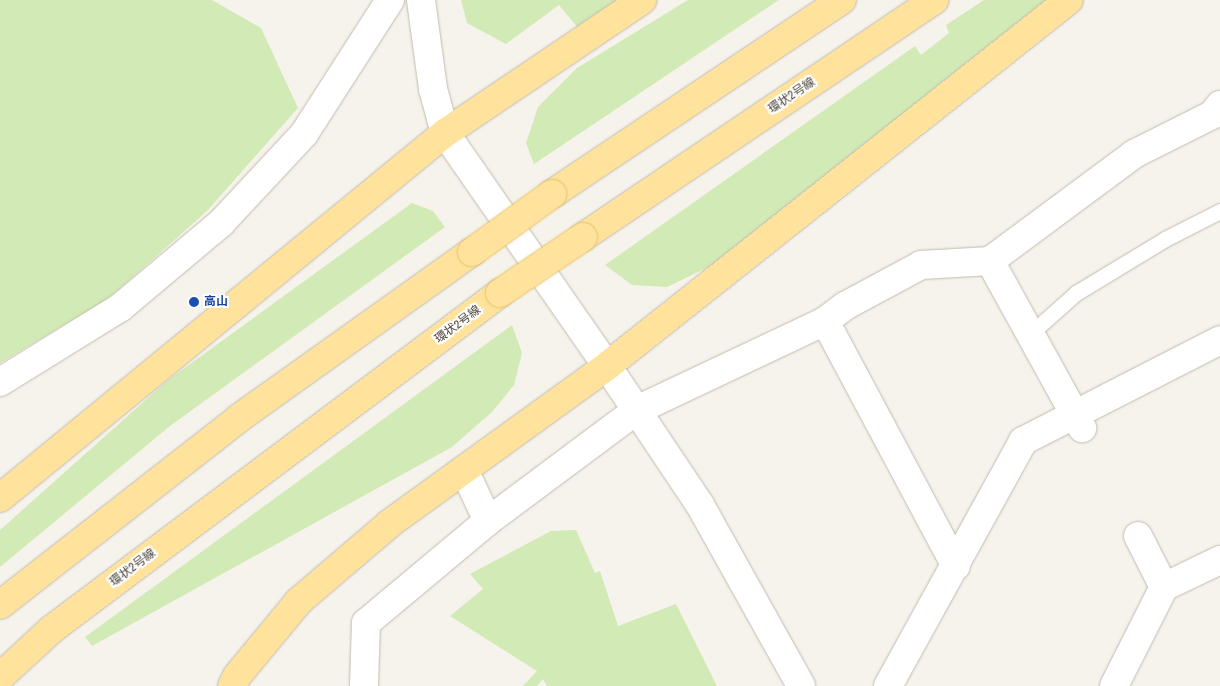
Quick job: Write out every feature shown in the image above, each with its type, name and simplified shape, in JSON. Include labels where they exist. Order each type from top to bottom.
[{"type":"main road","points":[[0,498],[445,133],[642,0]]},
{"type":"main road","points":[[0,605],[240,418],[552,194],[842,0]]},
{"type":"main road","name":"環状2号線","points":[[0,677],[52,629],[500,293],[935,0]]},
{"type":"main road","points":[[232,686],[237,676],[299,601],[388,524],[607,366],[1069,0]]},
{"type":"street","points":[[0,382],[121,307],[221,223],[304,134],[390,0]]},
{"type":"street","points":[[421,0],[433,89],[445,133],[607,366],[700,505],[801,686]]},
{"type":"street","points":[[364,686],[366,623],[488,521],[637,410],[825,321],[845,306],[921,265],[990,261],[1134,154],[1212,115],[1220,105]]},
{"type":"street","points":[[990,261],[1078,422]]},
{"type":"street","points":[[825,321],[956,566]]},
{"type":"street","points":[[888,686],[956,566],[1023,441],[1078,422],[1220,340]]},
{"type":"street","points":[[464,470],[488,521]]},
{"type":"street","points":[[1138,536],[1164,587]]},
{"type":"street","points":[[1114,686],[1164,587],[1220,560]]},
{"type":"lane","points":[[1030,334],[1076,293],[1165,239],[1220,211]]},
{"type":"green space","points":[[0,0],[212,0],[261,28],[298,108],[207,211],[109,298],[0,363]]},
{"type":"green space","points":[[461,0],[619,0],[578,28],[559,5],[506,44],[467,23]]},
{"type":"green space","points":[[688,0],[779,0],[534,164],[526,143],[538,107],[577,68]]},
{"type":"green space","points":[[984,0],[1049,0],[721,261],[667,287],[632,285],[605,265],[915,46],[921,55],[949,33],[946,25]]},
{"type":"green space","points":[[412,203],[433,211],[445,227],[170,426],[0,567],[0,530],[168,380]]},
{"type":"green space","points":[[512,325],[522,353],[514,385],[492,412],[452,447],[92,646],[85,637]]},
{"type":"green space","points":[[576,530],[595,573],[600,571],[618,626],[676,604],[717,686],[547,686],[543,679],[537,686],[523,686],[537,671],[450,616],[483,589],[470,574],[551,531]]},
{"type":"place","name":"高山","points":[[194,302]]}]
